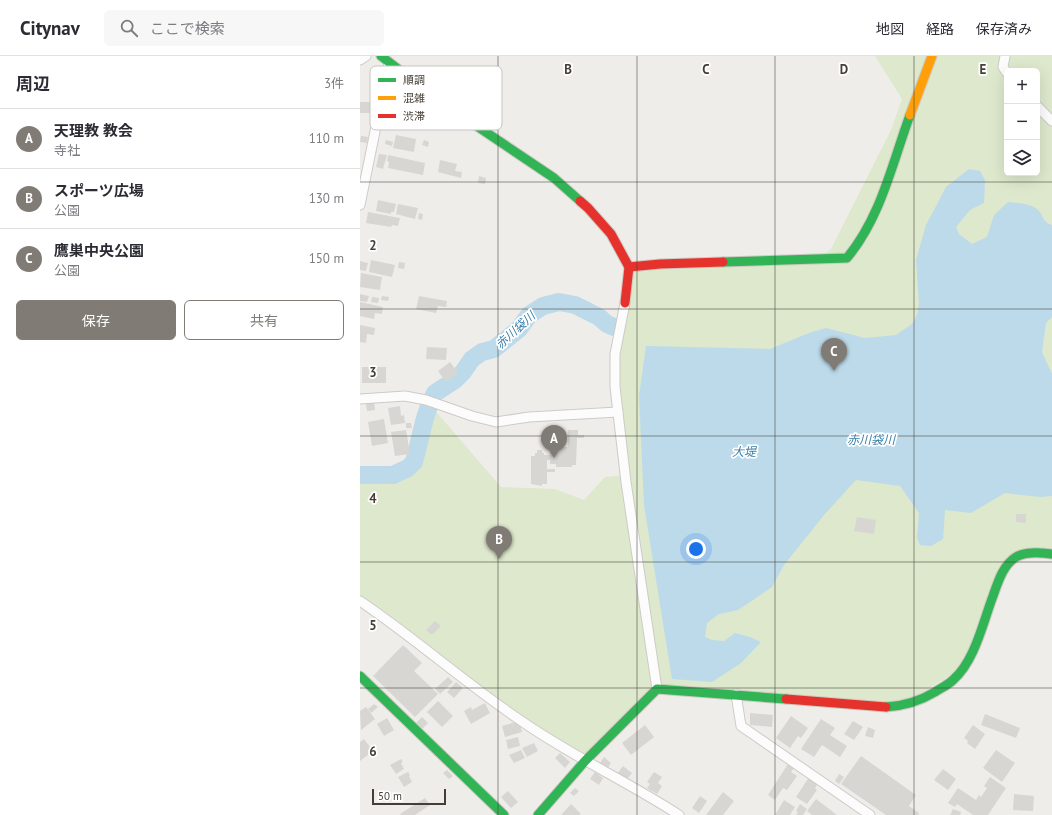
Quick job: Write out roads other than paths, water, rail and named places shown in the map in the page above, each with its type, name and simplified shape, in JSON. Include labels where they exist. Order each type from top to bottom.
[{"type":"street","points":[[360,60],[366,56]]},
{"type":"street","points":[[380,56],[392,66]]},
{"type":"street","points":[[629,267],[668,264],[847,258],[857,247],[881,196],[932,56]]},
{"type":"street","points":[[1004,69],[1005,56]]},
{"type":"street","points":[[1040,109],[1052,121]]},
{"type":"street","points":[[360,205],[375,130]]},
{"type":"street","points":[[483,130],[554,178],[588,208],[611,234],[629,267],[625,303],[615,354],[615,387],[626,482],[657,689]]},
{"type":"street","points":[[360,399],[405,396],[426,400],[472,416],[496,422],[529,417],[618,412]]},
{"type":"street","points":[[538,815],[585,761],[657,689],[736,694],[886,707],[900,706],[920,701],[955,679],[974,649],[996,587],[1005,568],[1017,556],[1038,553],[1052,554]]},
{"type":"street","points":[[360,601],[520,720],[585,761],[678,815]]},
{"type":"street","points":[[360,676],[504,815]]},
{"type":"street","points":[[736,694],[741,726],[865,814]]},
{"type":"water","name":"大堤","points":[[969,169],[980,171],[985,180],[984,203],[970,210],[956,227],[959,234],[972,244],[987,237],[994,215],[1008,202],[1034,207],[1049,224],[1052,225],[1052,317],[1046,323],[1042,352],[1052,374],[1052,496],[1040,497],[1005,493],[971,513],[945,510],[943,539],[931,546],[920,545],[917,538],[919,513],[900,486],[856,480],[824,515],[784,565],[772,587],[738,610],[719,614],[707,623],[705,637],[712,640],[724,641],[735,633],[761,642],[741,663],[712,682],[672,679],[644,505],[639,396],[646,346],[770,349],[809,333],[826,328],[865,338],[896,335],[912,324],[917,315],[919,304],[916,260],[926,225],[946,187]]},
{"type":"waterway","name":"赤川袋川","points":[[360,475],[393,475],[408,468],[414,462],[425,418],[435,393],[455,380],[472,359],[482,352],[494,349],[519,329],[529,315],[543,306],[559,302],[575,305],[599,317],[607,324],[614,327]]},
{"type":"place","name":"鷹巣中央公園","points":[[834,371]]},
{"type":"place","name":"天理教 教会","points":[[554,458]]},
{"type":"place","name":"スポーツ広場","points":[[499,559]]}]
